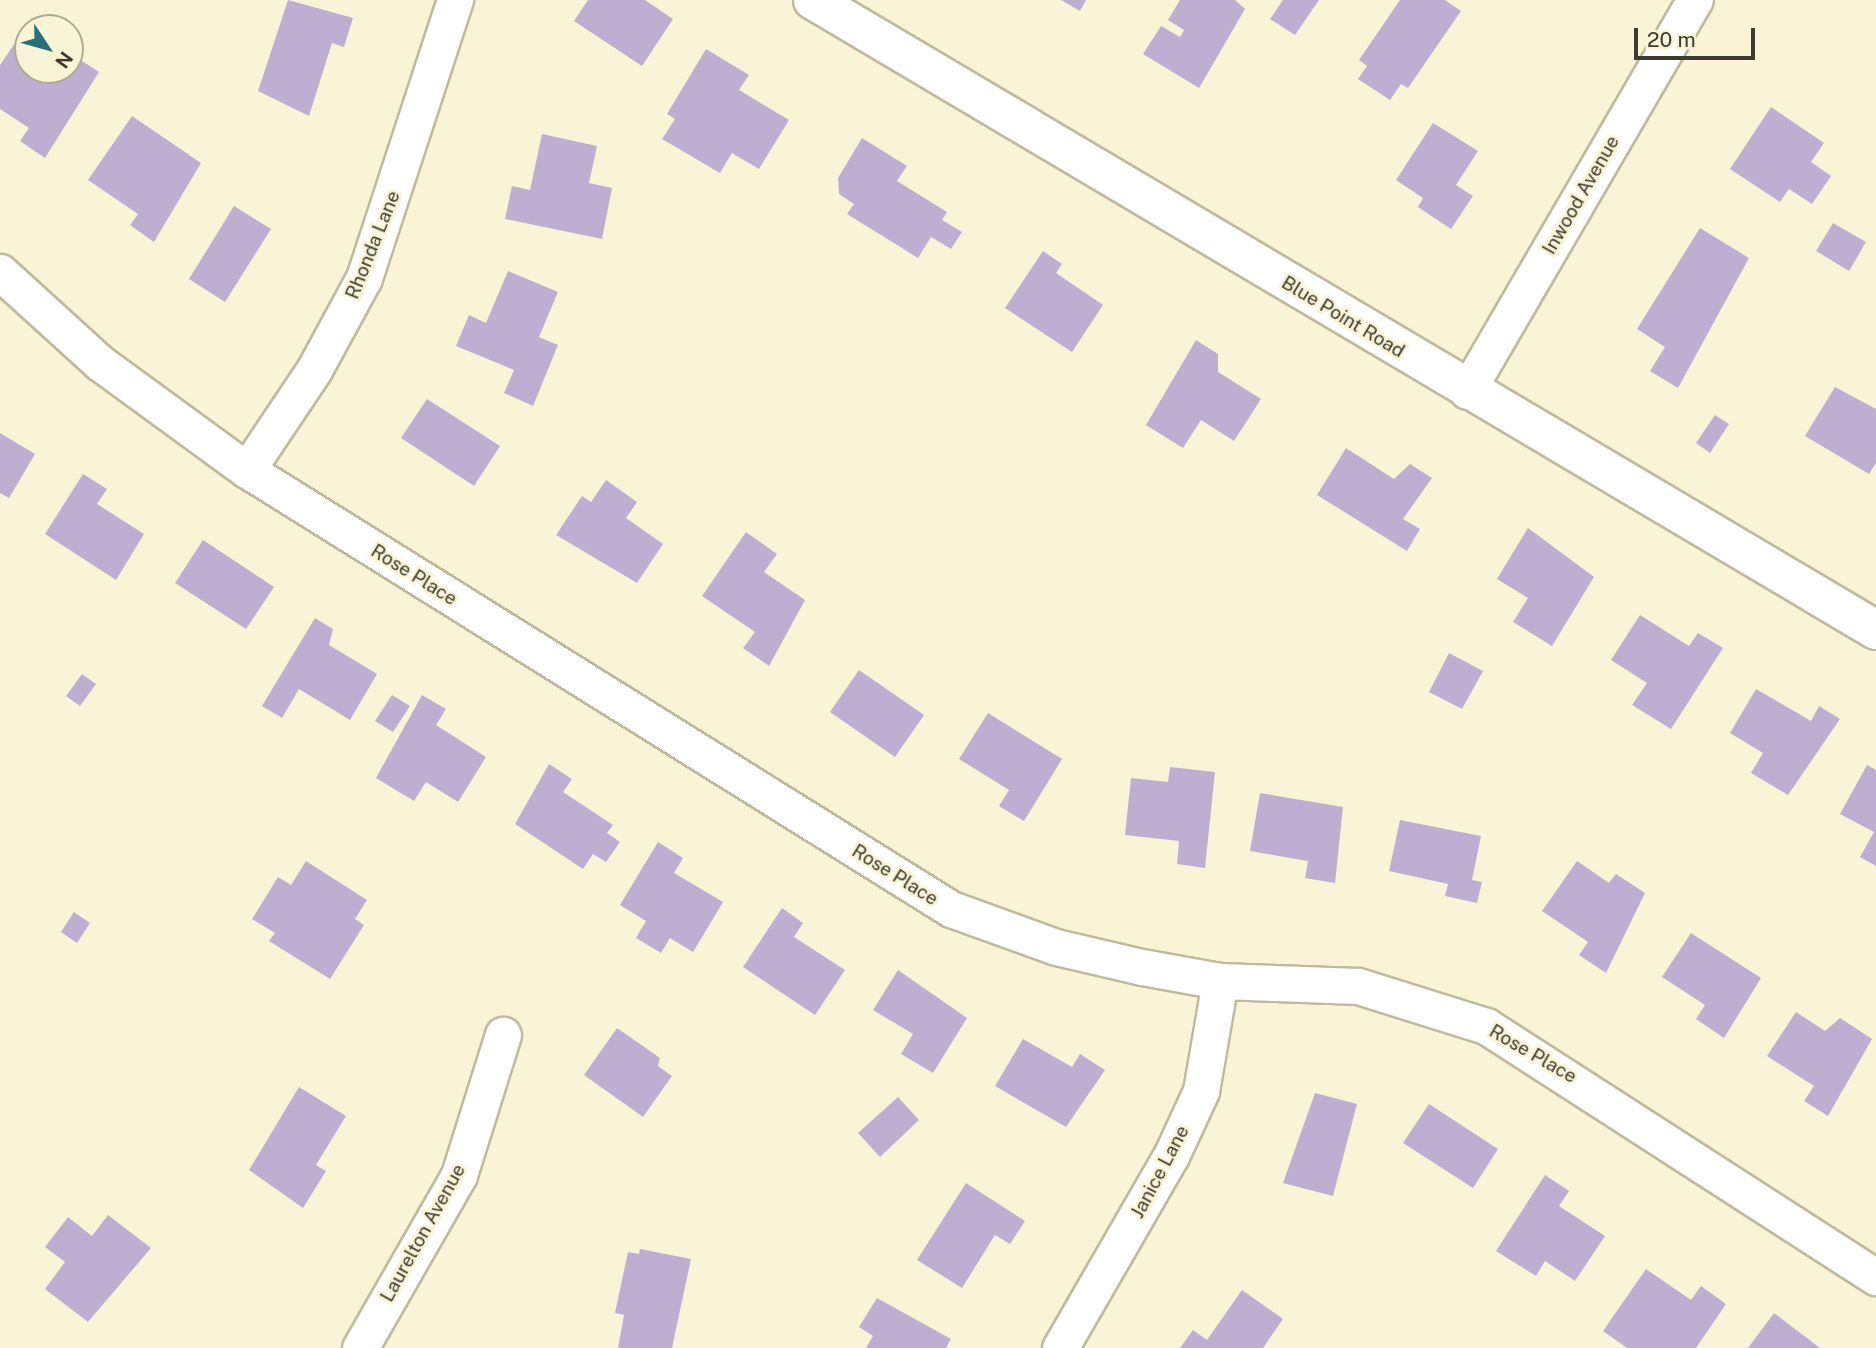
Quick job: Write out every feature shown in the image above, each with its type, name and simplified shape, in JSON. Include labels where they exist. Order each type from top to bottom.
[{"type":"street","name":"Rhonda Lane","points":[[247,470],[314,370],[365,278],[455,0]]},
{"type":"street","name":"Blue Point Road","points":[[813,0],[1467,391],[1876,630]]},
{"type":"street","name":"Inwood Avenue","points":[[1467,391],[1695,0]]},
{"type":"street","name":"Rose Place","points":[[0,272],[100,363],[247,470],[951,909],[1056,947],[1220,981],[1358,986],[1486,1026],[1876,1277]]},
{"type":"street","name":"Janice Lane","points":[[1060,1348],[1171,1156],[1201,1091],[1220,981]]},
{"type":"street","name":"Laurelton Avenue","points":[[359,1348],[459,1175],[503,1035]]},
{"type":"building","points":[[288,0],[353,18],[344,47],[332,43],[309,116],[258,91]]},
{"type":"building","points":[[588,0],[645,0],[673,19],[642,66],[574,21]]},
{"type":"building","points":[[1061,0],[1086,0],[1080,11]]},
{"type":"building","points":[[1180,0],[1235,0],[1245,9],[1199,88],[1143,54],[1161,26],[1180,37],[1184,30],[1168,20]]},
{"type":"building","points":[[1283,0],[1319,0],[1295,35],[1270,19]]},
{"type":"building","points":[[1400,0],[1445,0],[1461,11],[1408,88],[1401,84],[1390,100],[1358,79],[1367,66],[1359,60]]},
{"type":"building","points":[[14,44],[14,84],[84,84],[84,62],[99,72],[45,158],[20,141],[29,128],[0,109],[0,65]]},
{"type":"building","points":[[706,49],[749,75],[739,90],[789,120],[759,169],[732,153],[720,173],[662,139],[675,119],[667,114]]},
{"type":"building","points":[[1771,107],[1824,143],[1811,162],[1831,176],[1812,204],[1789,189],[1780,202],[1730,169]]},
{"type":"building","points":[[132,116],[201,163],[154,242],[130,225],[138,214],[88,180]]},
{"type":"building","points":[[1433,123],[1478,151],[1456,185],[1473,196],[1451,229],[1418,207],[1423,198],[1396,180]]},
{"type":"building","points":[[542,134],[597,146],[589,183],[612,188],[602,239],[505,219],[512,186],[530,190]]},
{"type":"building","points":[[862,138],[907,166],[897,181],[947,212],[942,220],[962,232],[951,249],[931,237],[918,258],[847,214],[854,204],[839,194],[838,178]]},
{"type":"building","points":[[234,206],[271,229],[225,302],[189,279]]},
{"type":"building","points":[[1833,223],[1866,242],[1849,271],[1816,251]]},
{"type":"building","points":[[1700,228],[1749,258],[1678,388],[1650,371],[1665,347],[1637,329]]},
{"type":"building","points":[[1043,251],[1062,264],[1056,273],[1103,305],[1072,352],[1005,308]]},
{"type":"building","points":[[508,271],[558,292],[539,337],[558,345],[533,406],[504,393],[514,370],[456,346],[469,315],[486,323]]},
{"type":"building","points":[[1196,340],[1218,354],[1218,372],[1261,399],[1234,441],[1201,420],[1183,448],[1146,425]]},
{"type":"building","points":[[1835,387],[1876,409],[1876,463],[1869,474],[1805,436]]},
{"type":"building","points":[[427,399],[500,446],[474,486],[401,438]]},
{"type":"building","points":[[1715,415],[1729,424],[1710,453],[1696,443]]},
{"type":"building","points":[[0,433],[35,454],[9,498],[0,493]]},
{"type":"building","points":[[1346,448],[1394,479],[1410,464],[1432,478],[1403,519],[1420,529],[1407,551],[1317,495]]},
{"type":"building","points":[[83,474],[107,489],[97,504],[144,534],[116,580],[45,534]]},
{"type":"building","points":[[606,480],[637,502],[626,518],[663,544],[637,583],[556,535],[582,496],[591,502]]},
{"type":"building","points":[[1528,528],[1594,577],[1552,646],[1513,622],[1528,598],[1497,579]]},
{"type":"building","points":[[746,532],[777,554],[764,572],[805,600],[769,666],[743,648],[755,632],[702,596]]},
{"type":"building","points":[[203,540],[274,587],[246,629],[175,583]]},
{"type":"building","points":[[1640,615],[1689,646],[1698,633],[1723,648],[1671,729],[1632,705],[1647,683],[1611,660]]},
{"type":"building","points":[[315,618],[333,629],[329,645],[377,674],[350,720],[299,689],[282,718],[262,706]]},
{"type":"building","points":[[1449,653],[1483,671],[1462,709],[1429,692]]},
{"type":"building","points":[[859,670],[924,715],[895,757],[830,712]]},
{"type":"building","points":[[82,674],[96,684],[80,706],[66,696]]},
{"type":"building","points":[[1756,689],[1811,721],[1819,706],[1840,719],[1788,795],[1751,773],[1763,753],[1730,733]]},
{"type":"building","points":[[392,695],[410,706],[393,732],[375,721]]},
{"type":"building","points":[[422,695],[446,709],[436,725],[486,757],[458,802],[426,782],[414,801],[376,778]]},
{"type":"building","points":[[988,713],[1062,759],[1024,821],[999,806],[1009,790],[959,759]]},
{"type":"building","points":[[549,764],[572,779],[563,792],[613,825],[607,833],[620,842],[606,862],[593,854],[583,869],[515,824]]},
{"type":"building","points":[[1867,765],[1876,770],[1876,866],[1860,857],[1874,832],[1840,814]]},
{"type":"building","points":[[1170,767],[1215,772],[1205,868],[1177,864],[1179,841],[1125,835],[1131,778],[1168,782]]},
{"type":"building","points":[[1260,793],[1343,807],[1335,883],[1305,878],[1308,861],[1250,851]]},
{"type":"building","points":[[1400,820],[1481,836],[1472,880],[1482,882],[1477,903],[1445,896],[1448,884],[1389,871]]},
{"type":"building","points":[[658,842],[683,858],[674,873],[723,902],[693,952],[670,938],[661,953],[636,938],[646,921],[620,905]]},
{"type":"building","points":[[306,861],[367,900],[355,919],[364,925],[330,979],[269,941],[275,933],[252,919],[278,877],[291,885]]},
{"type":"building","points":[[1577,861],[1609,883],[1616,874],[1645,893],[1606,973],[1579,955],[1588,942],[1542,911]]},
{"type":"building","points":[[782,908],[803,923],[794,937],[845,970],[815,1015],[743,967]]},
{"type":"building","points":[[74,912],[90,923],[77,943],[61,932]]},
{"type":"building","points":[[1691,933],[1761,978],[1724,1038],[1696,1019],[1705,1005],[1662,977]]},
{"type":"building","points":[[898,970],[967,1018],[933,1073],[901,1054],[913,1034],[873,1010]]},
{"type":"building","points":[[1796,1012],[1825,1031],[1840,1018],[1872,1039],[1828,1116],[1804,1101],[1814,1086],[1767,1056]]},
{"type":"building","points":[[617,1028],[660,1058],[658,1066],[672,1076],[643,1117],[584,1075]]},
{"type":"building","points":[[1023,1039],[1072,1067],[1080,1054],[1105,1070],[1066,1127],[995,1086]]},
{"type":"building","points":[[299,1087],[346,1116],[316,1165],[326,1171],[303,1208],[249,1170]]},
{"type":"building","points":[[1315,1093],[1357,1104],[1333,1196],[1283,1183]]},
{"type":"building","points":[[898,1097],[919,1120],[880,1157],[858,1133]]},
{"type":"building","points":[[1429,1104],[1498,1149],[1473,1188],[1403,1143]]},
{"type":"building","points":[[1545,1175],[1569,1191],[1559,1206],[1605,1236],[1575,1281],[1545,1261],[1536,1276],[1496,1251]]},
{"type":"building","points":[[966,1183],[1025,1221],[1010,1244],[995,1235],[962,1288],[917,1260]]},
{"type":"building","points":[[108,1215],[151,1248],[88,1322],[45,1289],[65,1262],[45,1247],[68,1217],[92,1236]]},
{"type":"building","points":[[640,1249],[691,1259],[672,1348],[618,1348],[624,1315],[615,1313],[628,1252],[639,1254]]},
{"type":"building","points":[[1646,1269],[1691,1300],[1701,1286],[1726,1304],[1696,1348],[1627,1348],[1603,1331]]},
{"type":"building","points":[[1242,1290],[1283,1319],[1263,1348],[1180,1348],[1193,1330],[1207,1340]]},
{"type":"building","points":[[877,1298],[951,1339],[946,1348],[866,1348],[873,1336],[859,1327]]},
{"type":"building","points":[[1774,1313],[1820,1348],[1748,1348]]}]
